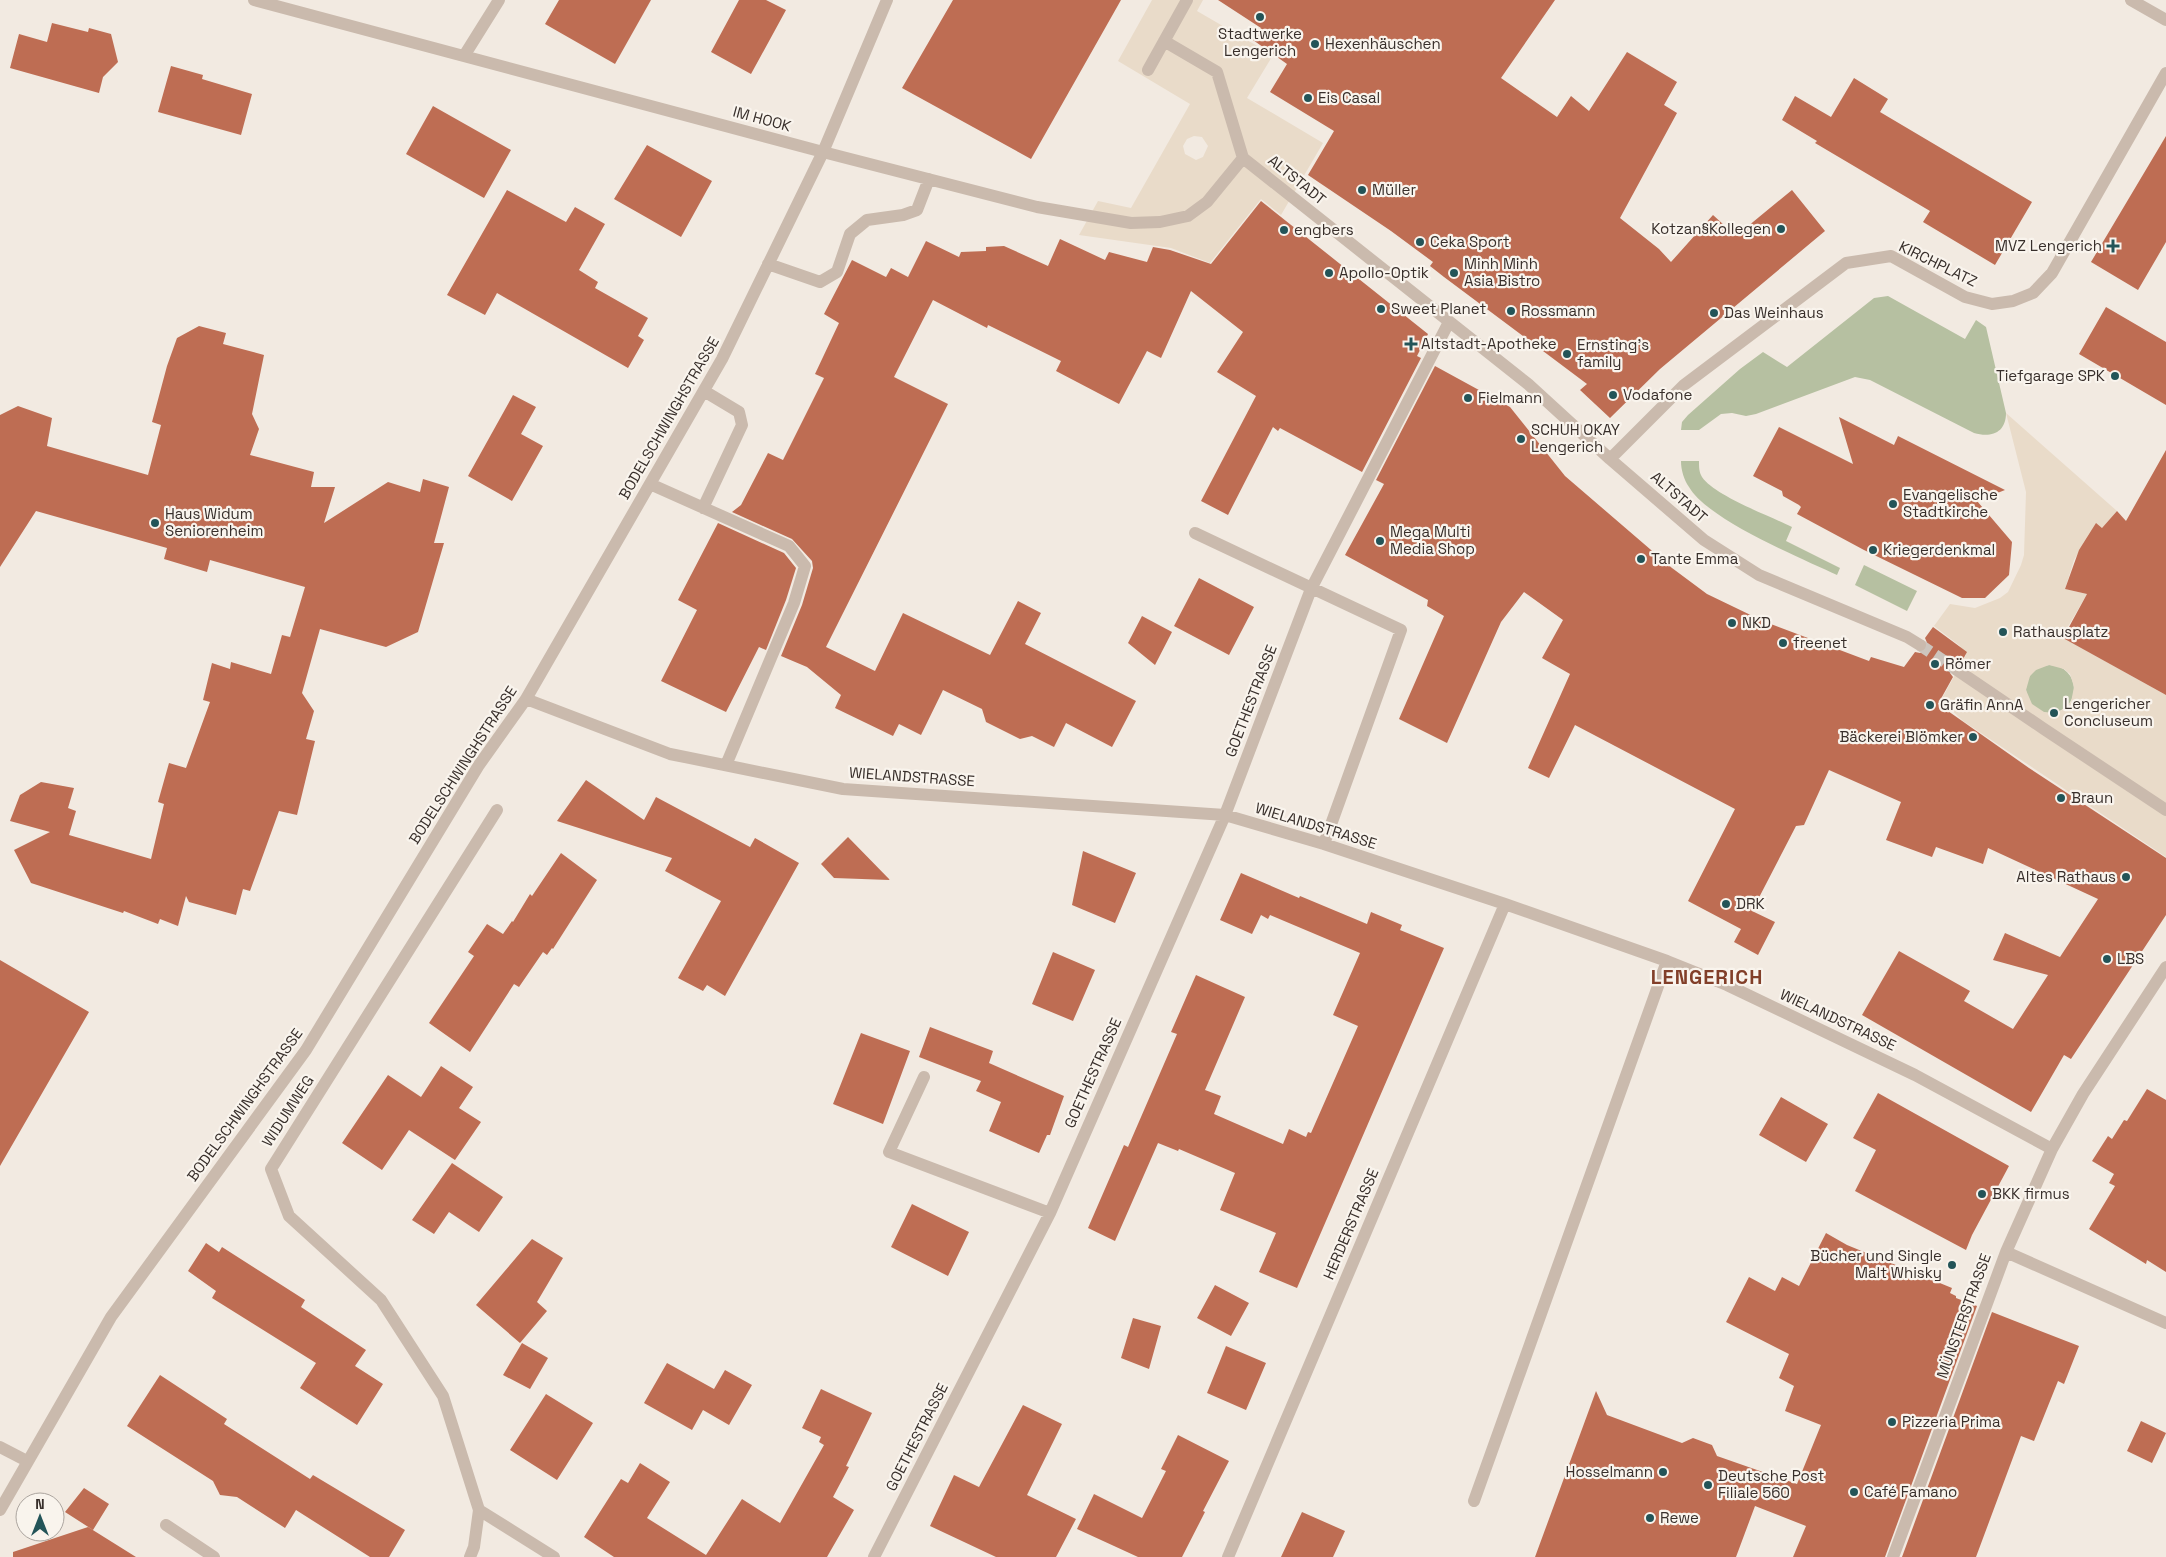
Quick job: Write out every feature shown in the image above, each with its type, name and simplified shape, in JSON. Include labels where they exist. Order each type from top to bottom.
[{"type":"street","name":"IM HOOK","points":[[254,0],[823,152],[1037,207],[1131,223],[1160,222],[1188,216],[1207,202],[1243,158]]},
{"type":"street","points":[[464,56],[498,0]]},
{"type":"street","name":"BODELSCHWINGHSTRASSE","points":[[0,1510],[111,1317],[306,1050],[479,765],[526,700],[722,359],[823,152],[887,0]]},
{"type":"street","points":[[1148,70],[1187,0]]},
{"type":"street","points":[[2131,0],[2166,20]]},
{"type":"street","name":"ALTSTADT","points":[[1164,41],[1217,72],[1243,158],[1528,384],[1610,459],[1704,540],[1759,575],[1906,637],[1920,645]]},
{"type":"street","name":"KIRCHPLATZ","points":[[1610,459],[1684,385],[1846,263],[1891,256],[1965,297],[1992,304],[2013,301],[2033,294],[2052,273],[2166,73]]},
{"type":"street","points":[[768,264],[820,282],[837,272],[850,234],[868,220],[904,215],[917,210],[929,179]]},
{"type":"street","points":[[1311,588],[1449,322]]},
{"type":"street","points":[[703,508],[742,425],[739,412],[704,392]]},
{"type":"street","points":[[650,484],[788,546],[805,566],[794,603],[726,765]]},
{"type":"street","points":[[1195,533],[1401,630],[1324,844]]},
{"type":"street","name":"GOETHESTRASSE","points":[[874,1557],[1050,1212],[1225,815],[1311,588]]},
{"type":"street","points":[[1957,670],[2166,810]]},
{"type":"street","name":"WIELANDSTRASSE","points":[[526,700],[670,754],[843,789],[1225,815],[1324,844],[1505,904],[1667,961],[1727,985],[1915,1074],[2052,1149]]},
{"type":"street","name":"WIDUMWEG","points":[[470,1557],[474,1547],[480,1510],[444,1396],[381,1300],[289,1216],[271,1169],[497,810]]},
{"type":"street","name":"HERDERSTRASSE","points":[[1228,1557],[1505,904]]},
{"type":"street","points":[[1474,1501],[1667,961]]},
{"type":"street","name":"MÜNSTERSTRASSE","points":[[1893,1557],[2006,1252],[2052,1149],[2083,1094],[2166,967]]},
{"type":"street","points":[[924,1077],[889,1152],[1050,1212]]},
{"type":"street","points":[[2006,1252],[2166,1323]]},
{"type":"street","points":[[0,1447],[28,1461]]},
{"type":"street","points":[[480,1510],[554,1557]]},
{"type":"street","points":[[166,1525],[214,1557]]},
{"type":"green space","points":[[1888,296],[1965,339],[1976,320],[1986,327],[2006,413],[2005,420],[2000,429],[1986,435],[1974,433],[1870,380],[1855,377],[1756,414],[1746,416],[1732,413],[1721,414],[1699,430],[1681,430],[1682,422],[1688,415],[1740,369],[1763,352],[1787,367],[1874,298]]},
{"type":"green space","points":[[1681,461],[1699,461],[1702,477],[1718,491],[1792,527],[1786,541],[1840,568],[1837,575],[1757,537],[1715,512],[1699,500],[1689,487],[1683,475]]},
{"type":"green space","points":[[1864,565],[1917,591],[1907,611],[1855,585]]},
{"type":"green space","points":[[2050,665],[2059,667],[2067,672],[2072,680],[2074,689],[2072,698],[2067,706],[2059,711],[2050,713],[2041,711],[2033,706],[2028,698],[2026,689],[2028,680],[2033,672],[2041,667]]},
{"type":"shaded area","points":[[1152,0],[1203,0],[1197,11],[1273,55],[1247,98],[1323,143],[1281,215],[1261,199],[1210,263],[1171,248],[1079,235],[1098,201],[1131,208],[1190,104],[1118,61]],"holes":[[[1194,136],[1202,137],[1208,146],[1203,157],[1196,160],[1185,154],[1183,146],[1187,139]]]},
{"type":"shaded area","name":"Rathausplatz","points":[[2006,413],[2117,511],[2102,528],[2096,524],[2074,560],[2065,589],[2087,594],[2062,637],[2164,694],[2166,691],[2166,857],[1963,721],[1941,700],[1966,655],[1960,646],[1934,626],[1950,604],[1975,608],[2000,598],[2008,592],[2024,555],[2026,492]],"holes":[[[2049,665],[2064,669],[2070,674],[2074,687],[2071,702],[2059,712],[2044,712],[2032,704],[2026,690],[2030,676],[2036,670]]]},
{"type":"building","points":[[559,0],[651,0],[615,64],[545,24]]},
{"type":"building","points":[[739,0],[766,0],[786,10],[751,74],[711,52]]},
{"type":"building","points":[[953,0],[1121,0],[1031,159],[902,88]]},
{"type":"building","points":[[1218,0],[1555,0],[1501,78],[1557,117],[1571,96],[1589,111],[1627,52],[1677,82],[1664,105],[1677,113],[1620,218],[1659,249],[1671,262],[1713,215],[1736,236],[1792,190],[1825,231],[1660,369],[1610,418],[1580,390],[1587,384],[1430,266],[1433,262],[1308,175],[1334,131],[1270,92],[1287,64],[1253,40],[1261,28]]},
{"type":"building","points":[[52,23],[88,32],[89,28],[111,34],[118,62],[103,77],[99,93],[10,68],[19,34],[47,42]]},
{"type":"building","points":[[171,66],[203,75],[202,79],[252,94],[241,135],[158,112]]},
{"type":"building","points":[[1854,78],[1888,99],[1880,112],[2032,202],[1995,265],[1923,222],[1930,211],[1815,143],[1817,141],[1782,120],[1795,96],[1831,117]]},
{"type":"building","points":[[433,106],[511,150],[484,198],[406,154]]},
{"type":"building","points":[[2166,136],[2166,242],[2138,290],[2091,262]]},
{"type":"building","points":[[647,145],[712,181],[681,237],[614,199]]},
{"type":"building","points":[[507,190],[566,222],[575,207],[605,224],[579,270],[598,282],[595,288],[648,318],[638,336],[644,340],[628,368],[497,293],[485,315],[447,295]]},
{"type":"building","points":[[1261,201],[1428,334],[1417,356],[1421,358],[1362,472],[1280,428],[1278,431],[1273,427],[1228,515],[1201,501],[1256,396],[1217,372],[1243,332],[1191,291],[1161,358],[1147,351],[1119,404],[1056,371],[1061,361],[988,325],[987,328],[933,300],[894,377],[948,404],[826,647],[875,671],[903,613],[990,655],[1018,601],[1041,613],[1025,644],[1136,701],[1112,747],[1066,723],[1054,747],[1032,736],[1020,739],[986,722],[982,709],[943,690],[921,735],[899,724],[893,736],[835,708],[841,695],[807,667],[781,656],[802,605],[813,568],[812,561],[792,539],[732,512],[741,505],[768,453],[783,460],[824,378],[815,374],[839,323],[824,314],[852,260],[886,277],[891,268],[908,277],[926,241],[959,257],[961,252],[986,251],[986,247],[1004,246],[1048,266],[1060,239],[1105,260],[1109,252],[1147,262],[1153,247],[1170,250],[1211,264]]},
{"type":"building","points":[[2106,307],[2166,342],[2166,405],[2079,354]]},
{"type":"building","points":[[199,326],[226,333],[223,344],[264,355],[252,414],[259,429],[250,455],[314,472],[311,487],[335,487],[324,523],[388,482],[420,492],[423,479],[449,487],[434,543],[444,543],[418,632],[386,647],[320,629],[302,693],[314,711],[306,739],[315,741],[297,815],[279,811],[250,891],[243,889],[236,915],[189,902],[186,896],[178,926],[160,919],[158,924],[124,911],[123,913],[31,883],[14,850],[50,832],[10,821],[20,795],[41,782],[74,788],[68,808],[76,811],[69,835],[151,859],[164,804],[158,802],[169,763],[186,768],[210,702],[203,700],[212,663],[230,669],[231,662],[271,674],[282,635],[290,637],[305,587],[210,560],[207,572],[164,559],[167,548],[36,511],[0,567],[0,415],[18,406],[52,418],[47,446],[148,475],[161,425],[152,422],[167,366],[177,338]]},
{"type":"building","points":[[1435,366],[1510,407],[1565,476],[1672,568],[1707,594],[1763,621],[1869,661],[1871,657],[1904,667],[1915,652],[1920,653],[1927,650],[1928,645],[1925,638],[1933,627],[1967,652],[1961,663],[1954,663],[1950,666],[1950,673],[1953,677],[1938,704],[2029,768],[2166,858],[2166,915],[2071,1059],[2064,1055],[2031,1112],[1862,1015],[1899,951],[1970,991],[1964,1001],[2013,1029],[2048,975],[1993,960],[2005,933],[2060,957],[2098,899],[1988,848],[1983,864],[1936,847],[1932,857],[1886,840],[1901,802],[1829,770],[1804,825],[1796,826],[1752,911],[1775,922],[1758,955],[1734,942],[1741,929],[1688,901],[1735,809],[1575,725],[1549,778],[1528,768],[1570,674],[1542,658],[1563,620],[1524,592],[1501,622],[1447,743],[1399,719],[1444,616],[1427,606],[1428,600],[1345,555],[1384,484],[1376,480]]},
{"type":"building","points":[[513,395],[536,407],[521,434],[543,446],[512,501],[468,476]]},
{"type":"building","name":"Evangelische Stadtkirche","points":[[1839,417],[1894,445],[1898,436],[2005,490],[1977,501],[2012,542],[2009,575],[1985,598],[1962,598],[1864,550],[1797,514],[1801,507],[1799,505],[1783,496],[1782,491],[1753,476],[1779,427],[1853,464]]},
{"type":"building","points":[[2166,450],[2166,695],[2063,638],[2087,594],[2065,589],[2079,550],[2096,523],[2102,528],[2117,511],[2126,521]]},
{"type":"building","points":[[718,523],[784,553],[796,568],[786,600],[766,650],[759,647],[726,712],[661,681],[697,610],[678,600]]},
{"type":"building","points":[[1199,578],[1254,607],[1229,655],[1174,626]]},
{"type":"building","points":[[1142,616],[1172,632],[1155,665],[1128,643]]},
{"type":"building","points":[[586,780],[644,820],[656,797],[750,847],[755,838],[799,863],[725,996],[707,985],[703,991],[678,978],[721,901],[665,871],[672,858],[557,821]]},
{"type":"building","points":[[848,837],[890,880],[834,878],[821,864]]},
{"type":"building","points":[[1083,851],[1136,873],[1115,923],[1072,905]]},
{"type":"building","points":[[561,853],[597,880],[553,949],[547,955],[543,952],[519,987],[514,984],[470,1052],[429,1023],[474,956],[468,952],[487,924],[503,934]]},
{"type":"building","points":[[1241,873],[1367,924],[1371,912],[1402,925],[1400,930],[1444,948],[1297,1288],[1259,1272],[1276,1233],[1220,1210],[1235,1173],[1179,1149],[1178,1151],[1158,1143],[1115,1241],[1088,1228],[1124,1145],[1128,1147],[1177,1034],[1171,1032],[1196,975],[1245,997],[1205,1090],[1221,1096],[1214,1114],[1283,1144],[1289,1129],[1306,1137],[1308,1132],[1311,1133],[1358,1026],[1333,1015],[1360,953],[1270,915],[1268,919],[1261,915],[1252,934],[1220,920]]},
{"type":"building","points":[[1053,952],[1095,970],[1073,1021],[1032,1004]]},
{"type":"building","points":[[0,960],[89,1012],[0,1166]]},
{"type":"building","points":[[930,1027],[993,1051],[989,1063],[1064,1096],[1050,1135],[1047,1135],[1039,1153],[989,1131],[1001,1102],[976,1091],[981,1081],[919,1057]]},
{"type":"building","points":[[861,1033],[910,1051],[883,1124],[833,1104]]},
{"type":"building","points":[[441,1066],[473,1087],[459,1108],[481,1122],[455,1160],[409,1130],[382,1170],[342,1143],[388,1075],[421,1097]]},
{"type":"building","points":[[2147,1089],[2166,1100],[2166,1272],[2147,1260],[2146,1264],[2089,1229],[2115,1186],[2109,1183],[2114,1174],[2092,1161],[2108,1136],[2112,1139],[2124,1120],[2127,1121]]},
{"type":"building","points":[[1878,1093],[2009,1166],[1966,1250],[1855,1191],[1876,1150],[1853,1138]]},
{"type":"building","points":[[1781,1097],[1828,1124],[1806,1162],[1759,1135]]},
{"type":"building","points":[[452,1163],[503,1197],[479,1232],[449,1212],[434,1234],[412,1220]]},
{"type":"building","points":[[912,1204],[969,1232],[948,1276],[891,1247]]},
{"type":"building","points":[[1826,1233],[1847,1245],[1952,1288],[1950,1293],[1956,1296],[1956,1298],[1977,1306],[1885,1557],[1793,1557],[1806,1526],[1755,1506],[1736,1557],[1535,1557],[1596,1391],[1607,1415],[1682,1443],[1693,1438],[1712,1445],[1717,1456],[1797,1484],[1821,1425],[1785,1411],[1794,1386],[1779,1378],[1789,1354],[1726,1322],[1749,1277],[1775,1291],[1782,1277],[1799,1286]]},
{"type":"building","points":[[532,1239],[563,1258],[537,1302],[547,1311],[520,1343],[476,1305]]},
{"type":"building","points":[[206,1243],[219,1252],[222,1247],[305,1300],[301,1307],[366,1350],[355,1366],[383,1384],[357,1425],[300,1388],[316,1363],[212,1298],[216,1291],[188,1271]]},
{"type":"building","points":[[1215,1285],[1249,1303],[1231,1336],[1197,1318]]},
{"type":"building","points":[[1992,1312],[2079,1346],[2064,1384],[2058,1381],[2034,1441],[2021,1436],[1976,1557],[1902,1557]]},
{"type":"building","points":[[1133,1318],[1161,1326],[1149,1369],[1121,1358]]},
{"type":"building","points":[[522,1343],[548,1358],[530,1389],[503,1375]]},
{"type":"building","points":[[1226,1346],[1266,1363],[1246,1410],[1207,1393]]},
{"type":"building","points":[[667,1363],[714,1389],[725,1370],[752,1385],[729,1425],[703,1410],[692,1430],[644,1403]]},
{"type":"building","points":[[160,1375],[227,1419],[224,1424],[310,1479],[313,1475],[405,1530],[389,1557],[370,1557],[296,1510],[285,1528],[237,1497],[220,1495],[213,1481],[127,1426]]},
{"type":"building","points":[[821,1389],[872,1413],[846,1466],[849,1467],[833,1497],[854,1510],[827,1557],[614,1557],[584,1537],[621,1479],[628,1483],[640,1463],[670,1482],[647,1518],[706,1555],[742,1499],[780,1523],[824,1445],[819,1442],[821,1437],[802,1428]]},
{"type":"building","points":[[546,1394],[593,1423],[557,1480],[510,1450]]},
{"type":"building","points":[[1023,1405],[1062,1424],[1027,1495],[1076,1519],[1056,1557],[996,1557],[930,1526],[954,1475],[979,1487]]},
{"type":"building","points":[[2141,1421],[2166,1433],[2152,1463],[2127,1451]]},
{"type":"building","points":[[1178,1435],[1229,1461],[1182,1557],[1138,1557],[1077,1529],[1094,1494],[1142,1518],[1166,1471],[1161,1469]]},
{"type":"building","points":[[84,1488],[109,1504],[93,1530],[65,1512]]},
{"type":"building","points":[[1302,1512],[1345,1531],[1333,1557],[1281,1557]]},
{"type":"building","points":[[88,1527],[136,1557],[13,1557],[13,1552],[43,1542],[65,1542],[65,1535]]},
{"type":"tunnel","points":[[1920,645],[1957,670]]},
{"type":"place","name":"Stadtwerke Lengerich","points":[[1260,17]]},
{"type":"place","name":"Hexenhäuschen","points":[[1315,44]]},
{"type":"place","name":"Eis Casal","points":[[1308,98]]},
{"type":"place","name":"Müller","points":[[1362,190]]},
{"type":"place","name":"Kotzan§Kollegen","points":[[1781,229]]},
{"type":"place","name":"engbers","points":[[1284,230]]},
{"type":"place","name":"Ceka Sport","points":[[1420,242]]},
{"type":"place","name":"MVZ Lengerich","points":[[2113,246]]},
{"type":"place","name":"Apollo-Optik","points":[[1329,273]]},
{"type":"place","name":"Minh Minh Asia Bistro","points":[[1454,273]]},
{"type":"place","name":"Sweet Planet","points":[[1381,309]]},
{"type":"place","name":"Rossmann","points":[[1511,311]]},
{"type":"place","name":"Das Weinhaus","points":[[1714,313]]},
{"type":"place","name":"Altstadt-Apotheke","points":[[1411,344]]},
{"type":"place","name":"Ernsting's family","points":[[1567,354]]},
{"type":"place","name":"Tiefgarage SPK","points":[[2115,376]]},
{"type":"place","name":"Vodafone","points":[[1613,395]]},
{"type":"place","name":"Fielmann","points":[[1468,398]]},
{"type":"place","name":"SCHUH OKAY Lengerich","points":[[1521,439]]},
{"type":"place","name":"Evangelische Stadtkirche","points":[[1893,504]]},
{"type":"place","name":"Haus Widum Seniorenheim","points":[[155,523]]},
{"type":"place","name":"Mega Multi Media Shop","points":[[1380,541]]},
{"type":"place","name":"Kriegerdenkmal","points":[[1873,550]]},
{"type":"place","name":"Tante Emma","points":[[1641,559]]},
{"type":"place","name":"NKD","points":[[1732,623]]},
{"type":"place","name":"Rathausplatz","points":[[2003,632]]},
{"type":"place","name":"freenet","points":[[1783,643]]},
{"type":"place","name":"Römer","points":[[1935,664]]},
{"type":"place","name":"Gräfin AnnA","points":[[1930,705]]},
{"type":"place","name":"Lengericher Concluseum","points":[[2054,713]]},
{"type":"place","name":"Bäckerei Blömker","points":[[1973,737]]},
{"type":"place","name":"Braun","points":[[2061,798]]},
{"type":"place","name":"Altes Rathaus","points":[[2126,877]]},
{"type":"place","name":"DRK","points":[[1726,904]]},
{"type":"place","name":"LBS","points":[[2107,959]]},
{"type":"place","name":"BKK firmus","points":[[1982,1194]]},
{"type":"place","name":"Bücher und Single Malt Whisky","points":[[1952,1265]]},
{"type":"place","name":"Pizzeria Prima","points":[[1892,1422]]},
{"type":"place","name":"Hosselmann","points":[[1663,1472]]},
{"type":"place","name":"Deutsche Post Filiale 560","points":[[1708,1485]]},
{"type":"place","name":"Café Famano","points":[[1854,1492]]},
{"type":"place","name":"Rewe","points":[[1650,1518]]},
{"type":"district","name":"LENGERICH","points":[[1707,977]]}]
